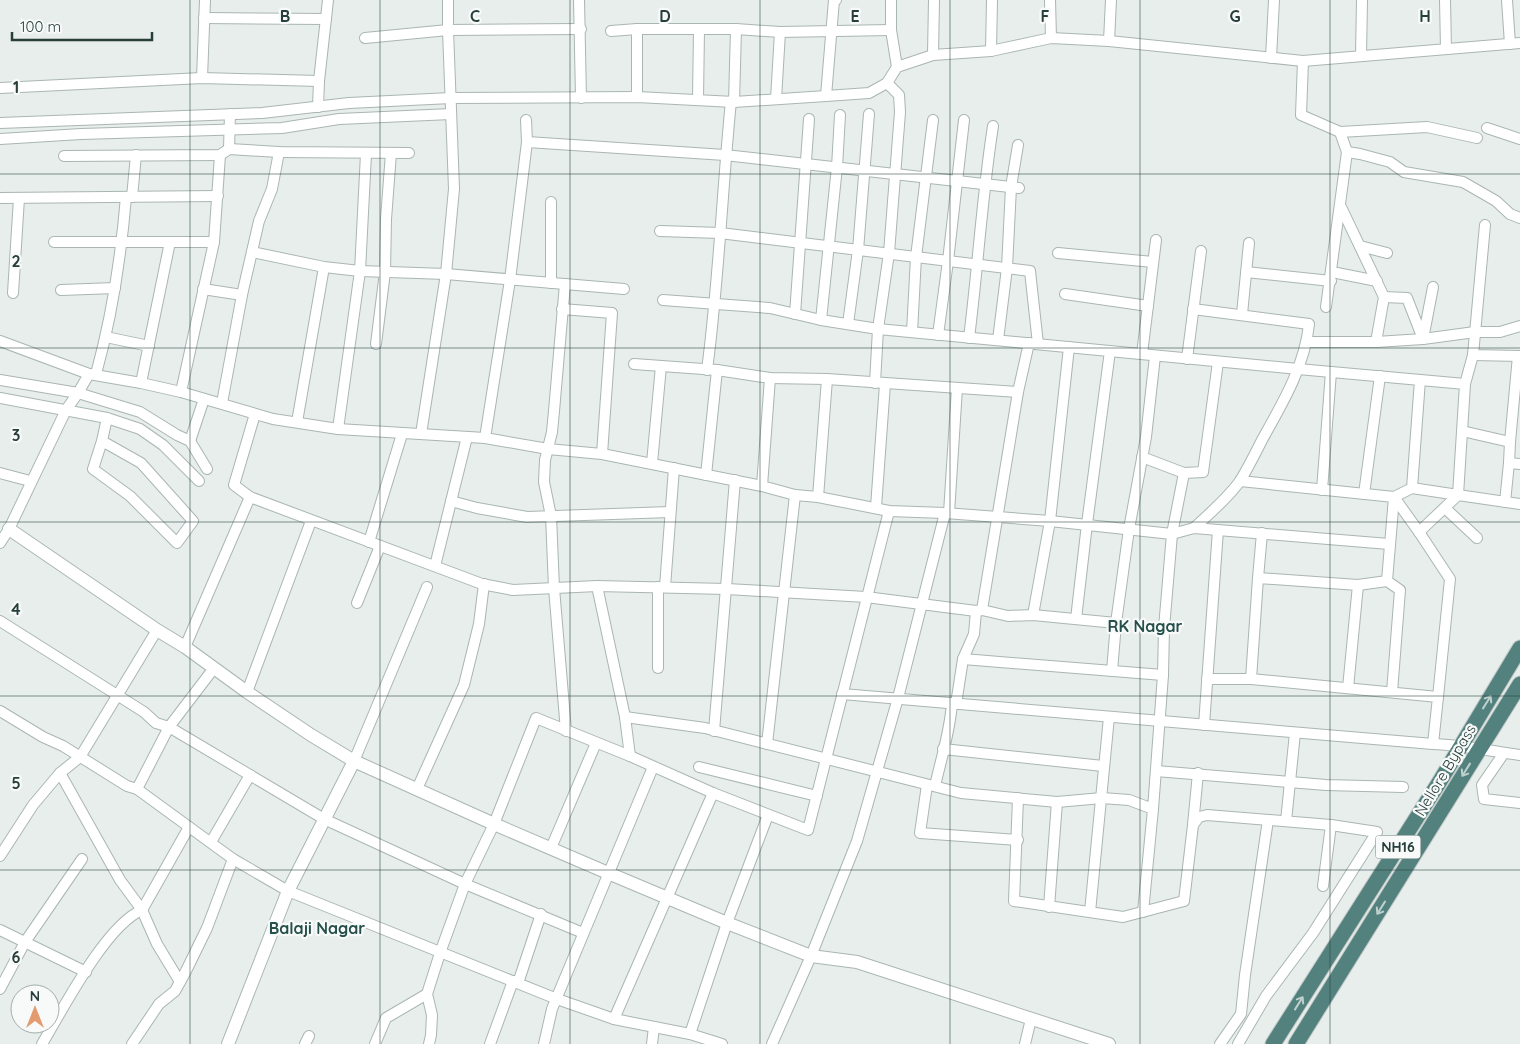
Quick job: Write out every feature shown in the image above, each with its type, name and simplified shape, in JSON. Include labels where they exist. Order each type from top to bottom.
[{"type":"highway","name":"Nellore Bypass","points":[[1273,1044],[1440,781],[1520,648]]},
{"type":"highway","name":"Nellore Bypass","points":[[1296,1044],[1520,684]]},
{"type":"street","points":[[202,78],[205,0]]},
{"type":"street","points":[[318,107],[318,81],[328,0]]},
{"type":"street","points":[[421,434],[446,274],[454,189],[448,0]]},
{"type":"street","points":[[579,0],[582,98]]},
{"type":"street","points":[[826,96],[834,0],[836,0]]},
{"type":"street","points":[[891,0],[891,30],[897,67]]},
{"type":"street","points":[[933,55],[934,0]]},
{"type":"street","points":[[991,51],[992,0]]},
{"type":"street","points":[[1050,0],[1051,38]]},
{"type":"street","points":[[1109,41],[1111,0]]},
{"type":"street","points":[[1272,58],[1274,0]]},
{"type":"street","points":[[1361,56],[1362,0]]},
{"type":"street","points":[[1444,0],[1446,49]]},
{"type":"street","points":[[0,123],[281,112],[348,103],[451,98],[637,97],[732,101],[776,100],[869,93],[887,83],[897,67],[933,55],[991,51],[1051,38],[1109,41],[1303,61],[1515,44],[1507,0]]},
{"type":"street","points":[[204,18],[326,19]]},
{"type":"street","points":[[365,38],[448,30],[581,29]]},
{"type":"street","points":[[611,31],[637,29],[736,29],[780,32],[891,30]]},
{"type":"street","points":[[637,29],[637,97]]},
{"type":"street","points":[[698,100],[699,29]]},
{"type":"street","points":[[706,475],[725,155],[732,101],[736,29]]},
{"type":"street","points":[[776,100],[780,32]]},
{"type":"street","points":[[1303,61],[1300,115],[1340,132],[1427,127],[1477,138]]},
{"type":"street","points":[[0,88],[202,78],[318,81]]},
{"type":"street","points":[[876,507],[880,383],[878,329],[889,254],[900,112],[899,95],[887,83]]},
{"type":"street","points":[[181,392],[214,242],[218,196],[230,114]]},
{"type":"street","points":[[0,139],[81,134],[282,128],[339,119],[451,114]]},
{"type":"street","points":[[848,324],[858,250],[869,114]]},
{"type":"street","points":[[821,320],[837,167],[840,115]]},
{"type":"street","points":[[795,314],[810,119]]},
{"type":"street","points":[[485,438],[510,280],[527,142],[526,120]]},
{"type":"street","points":[[912,332],[916,257],[933,120]]},
{"type":"street","points":[[938,335],[964,120]]},
{"type":"street","points":[[969,338],[978,264],[984,184],[992,126]]},
{"type":"street","points":[[1487,128],[1520,139]]},
{"type":"street","points":[[1326,307],[1347,152],[1340,132]]},
{"type":"street","points":[[527,142],[725,155],[1015,188]]},
{"type":"street","points":[[998,340],[1007,268],[1018,145]]},
{"type":"street","points":[[64,156],[224,152],[409,153]]},
{"type":"street","points":[[222,403],[242,295],[259,221],[272,189],[279,152]]},
{"type":"street","points":[[1347,152],[1390,162],[1404,172],[1463,182],[1496,201],[1510,214],[1520,218]]},
{"type":"street","points":[[376,344],[385,272],[386,218],[391,153]]},
{"type":"street","points":[[338,429],[360,271],[366,154]]},
{"type":"street","points":[[0,543],[9,529],[30,481],[50,446],[66,410],[92,374],[106,337],[136,155]]},
{"type":"street","points":[[0,198],[218,196]]},
{"type":"street","points":[[13,293],[19,198]]},
{"type":"street","points":[[551,202],[551,284]]},
{"type":"street","points":[[1341,207],[1384,297],[1376,342]]},
{"type":"street","points":[[1419,532],[1458,495],[1465,384],[1473,355],[1485,225]]},
{"type":"street","points":[[660,231],[720,233],[1030,271],[1033,344],[1018,392],[998,517],[974,634],[963,659],[950,726],[931,786],[920,833],[1018,840]]},
{"type":"street","points":[[1142,354],[1156,240]]},
{"type":"street","points":[[54,242],[214,242]]},
{"type":"street","points":[[141,383],[170,242]]},
{"type":"street","points":[[1242,314],[1249,243]]},
{"type":"street","points":[[1360,246],[1387,254]]},
{"type":"street","points":[[1187,359],[1201,251]]},
{"type":"street","points":[[252,252],[324,267],[360,271],[446,274],[624,289]]},
{"type":"street","points":[[1058,252],[1153,262]]},
{"type":"street","points":[[297,422],[324,267]]},
{"type":"street","points":[[1246,272],[1377,280]]},
{"type":"street","points":[[565,284],[552,432],[545,460],[544,482],[552,516],[554,588],[566,731]]},
{"type":"street","points":[[1423,339],[1433,287]]},
{"type":"street","points":[[61,290],[115,288]]},
{"type":"street","points":[[203,289],[242,295]]},
{"type":"street","points":[[1065,294],[1148,306]]},
{"type":"street","points":[[1384,297],[1407,298],[1423,339]]},
{"type":"street","points":[[663,300],[770,308],[821,320],[878,329],[1465,384]]},
{"type":"street","points":[[562,309],[612,313],[602,454]]},
{"type":"street","points":[[1193,309],[1308,324],[1307,342],[1298,369],[1276,416],[1240,481],[1215,509],[1194,528]]},
{"type":"street","points":[[1307,342],[1376,342],[1423,339],[1475,332],[1500,332],[1520,326]]},
{"type":"street","points":[[106,337],[149,346]]},
{"type":"street","points":[[0,341],[92,374],[181,392],[255,414],[338,429],[485,438],[548,449],[602,454],[735,480],[794,495],[818,497],[889,511],[947,513],[1087,524],[1172,534],[1194,528],[1389,544]]},
{"type":"street","points":[[1033,615],[1050,521],[1069,347]]},
{"type":"street","points":[[1076,619],[1110,351]]},
{"type":"street","points":[[1473,355],[1519,356],[1517,404],[1510,442],[1505,502]]},
{"type":"street","points":[[1112,671],[1116,623],[1129,530],[1142,457],[1155,356]]},
{"type":"street","points":[[1142,457],[1184,473],[1203,472],[1218,362]]},
{"type":"street","points":[[634,364],[712,370],[770,378],[827,379],[1018,392]]},
{"type":"street","points":[[652,463],[661,366]]},
{"type":"street","points":[[1322,490],[1331,372]]},
{"type":"street","points":[[1364,494],[1380,376]]},
{"type":"street","points":[[762,486],[770,378]]},
{"type":"street","points":[[818,497],[827,379]]},
{"type":"street","points":[[0,380],[78,393],[140,412],[190,441],[207,469]]},
{"type":"street","points":[[1412,488],[1420,380]]},
{"type":"street","points":[[772,1044],[811,956],[857,841],[898,698],[947,513],[957,388]]},
{"type":"street","points":[[0,398],[107,418],[140,429],[164,445],[199,481]]},
{"type":"street","points":[[190,441],[204,399]]},
{"type":"street","points":[[255,414],[234,485],[250,497],[484,584],[513,590],[597,586],[662,587],[866,597],[979,610],[1008,616],[1033,615],[1116,623]]},
{"type":"street","points":[[102,441],[141,463],[193,521],[177,543],[130,496],[93,468],[107,418]]},
{"type":"street","points":[[1462,432],[1510,442]]},
{"type":"street","points":[[369,542],[402,434]]},
{"type":"street","points":[[435,566],[467,437]]},
{"type":"street","points":[[1509,463],[1520,464]]},
{"type":"street","points":[[658,668],[662,587],[674,468]]},
{"type":"street","points":[[0,473],[30,481]]},
{"type":"street","points":[[1143,912],[1156,770],[1158,721],[1163,674],[1164,628],[1172,534],[1184,473]]},
{"type":"street","points":[[714,731],[735,480]]},
{"type":"street","points":[[1240,481],[1394,498],[1412,488],[1520,504]]},
{"type":"street","points":[[767,744],[794,495]]},
{"type":"street","points":[[185,647],[250,497]]},
{"type":"street","points":[[1394,498],[1450,579],[1433,744]]},
{"type":"street","points":[[1387,581],[1394,498]]},
{"type":"street","points":[[451,501],[527,517],[670,512]]},
{"type":"street","points":[[1445,508],[1478,538]]},
{"type":"street","points":[[429,1044],[432,1015],[427,994],[440,953],[465,884],[494,824],[536,718],[630,756],[713,793],[808,830],[889,511]]},
{"type":"street","points":[[247,692],[311,521]]},
{"type":"street","points":[[9,529],[185,647],[247,692],[354,761],[608,873],[811,956],[857,962],[1109,1044]]},
{"type":"street","points":[[1204,725],[1218,530]]},
{"type":"street","points":[[1251,679],[1262,533]]},
{"type":"street","points":[[357,603],[380,546]]},
{"type":"street","points":[[1258,578],[1358,585],[1387,581],[1400,590],[1392,692]]},
{"type":"street","points":[[417,789],[464,686],[479,624],[484,584]]},
{"type":"street","points":[[1348,688],[1358,585]]},
{"type":"street","points":[[597,586],[625,717],[630,756]]},
{"type":"street","points":[[228,1044],[288,891],[354,761],[426,587]]},
{"type":"street","points":[[0,621],[144,712],[156,723],[170,727],[324,819],[465,884],[541,914],[582,933]]},
{"type":"street","points":[[0,856],[33,806],[60,774],[80,757],[157,630]]},
{"type":"street","points":[[963,659],[1163,674]]},
{"type":"street","points":[[137,789],[170,727],[214,668]]},
{"type":"street","points":[[1207,679],[1251,679],[1438,697]]},
{"type":"street","points":[[842,694],[1295,733],[1460,745],[1479,750],[1520,755]]},
{"type":"street","points":[[2,715],[43,738],[63,746],[127,786],[137,789],[233,859],[288,891],[557,999],[614,1019],[690,1034],[722,1044]]},
{"type":"street","points":[[625,717],[714,731],[961,793],[1057,802],[1102,798],[1129,800],[1153,809]]},
{"type":"street","points":[[1090,912],[1109,717]]},
{"type":"street","points":[[1286,821],[1295,733]]},
{"type":"street","points":[[551,848],[596,743]]},
{"type":"street","points":[[943,749],[1104,766]]},
{"type":"street","points":[[1504,753],[1482,785],[1484,799],[1520,803]]},
{"type":"street","points":[[544,1044],[552,1009],[582,933],[653,767]]},
{"type":"street","points":[[700,767],[817,796]]},
{"type":"street","points":[[1156,770],[1326,785],[1403,787]]},
{"type":"street","points":[[1018,798],[1018,840],[1014,901],[1123,917],[1184,901],[1198,773]]},
{"type":"street","points":[[60,774],[120,880],[142,910],[157,944],[180,982]]},
{"type":"street","points":[[211,842],[250,775]]},
{"type":"street","points":[[614,1019],[713,793]]},
{"type":"street","points":[[1049,907],[1057,802]]},
{"type":"street","points":[[690,1034],[727,923],[768,815]]},
{"type":"street","points":[[1193,826],[1199,817],[1207,815],[1331,825],[1377,832],[1313,933],[1266,996],[1238,1044]]},
{"type":"street","points":[[1220,1044],[1241,1014],[1268,820]]},
{"type":"street","points":[[1323,886],[1331,825]]},
{"type":"street","points":[[42,1044],[86,972],[112,934],[137,912],[142,910],[189,826]]},
{"type":"street","points":[[0,989],[25,942],[82,859]]},
{"type":"street","points":[[132,1044],[159,1004],[175,991],[180,982],[207,928],[233,859]]},
{"type":"street","points":[[490,1044],[541,914]]},
{"type":"street","points":[[0,930],[86,972]]},
{"type":"street","points":[[375,1044],[386,1018],[427,994]]},
{"type":"street","points":[[1024,1044],[1031,1019]]},
{"type":"street","points":[[652,1044],[654,1027]]},
{"type":"district","name":"RK Nagar","points":[[1145,626]]},
{"type":"district","name":"Balaji Nagar","points":[[317,928]]}]
